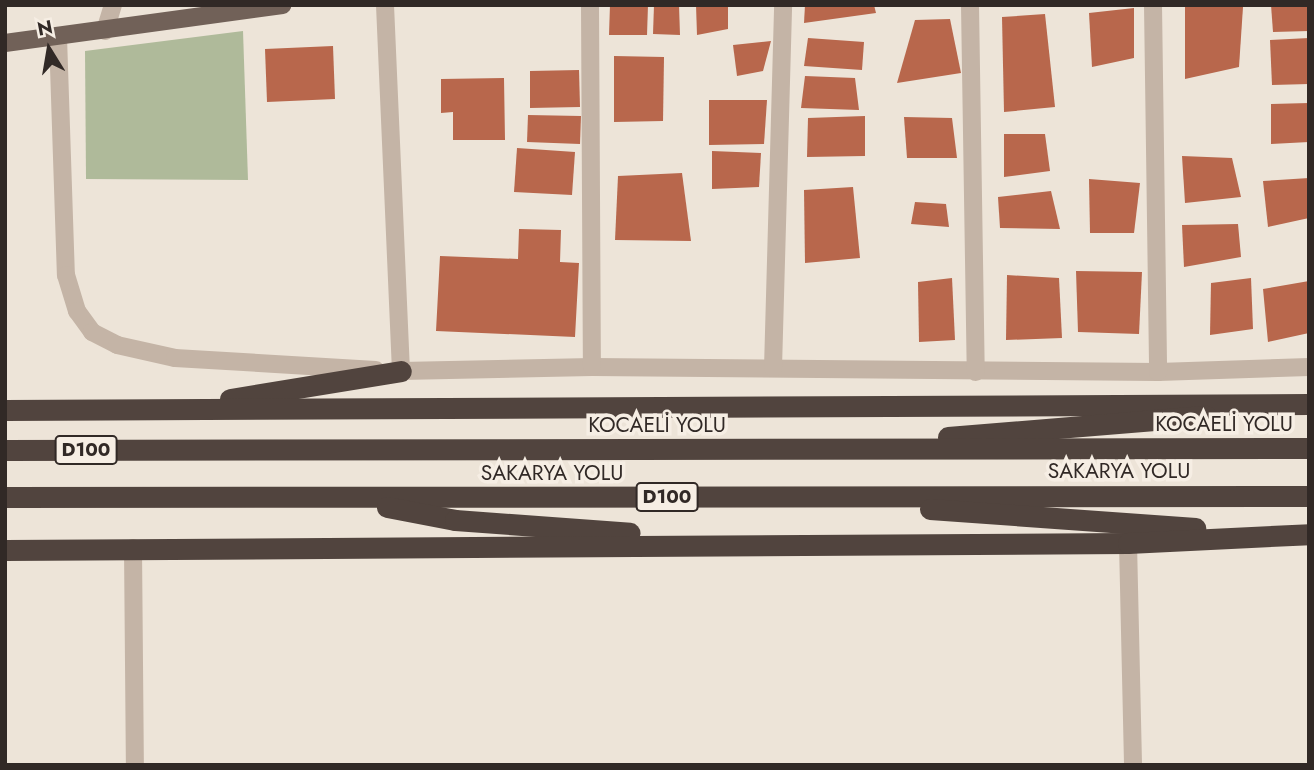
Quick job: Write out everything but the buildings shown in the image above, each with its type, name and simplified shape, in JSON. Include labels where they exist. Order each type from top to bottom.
[{"type":"highway","points":[[164,410],[401,371]]},
{"type":"highway","points":[[5,410],[1309,406]]},
{"type":"highway","points":[[767,451],[1309,406]]},
{"type":"highway","name":"KOCAELİ YOLU","points":[[5,450],[402,448],[767,451],[1309,448]]},
{"type":"highway","name":"SAKARYA YOLU","points":[[12,498],[1309,496]]},
{"type":"highway","points":[[753,497],[1284,534]]},
{"type":"highway","points":[[333,498],[455,520],[781,545]]},
{"type":"highway","points":[[5,550],[1128,543],[1309,534]]},
{"type":"main road","points":[[5,43],[105,31],[236,8],[282,5]]},
{"type":"street","points":[[105,31],[113,5]]},
{"type":"street","points":[[385,5],[401,371]]},
{"type":"street","points":[[590,5],[592,367]]},
{"type":"street","points":[[773,368],[783,5]]},
{"type":"street","points":[[970,5],[976,372]]},
{"type":"street","points":[[1153,5],[1158,372]]},
{"type":"street","points":[[58,37],[66,275],[77,312],[92,332],[117,345],[175,358],[401,371],[592,367],[1158,372],[1309,367]]},
{"type":"street","points":[[1128,543],[1133,765]]},
{"type":"street","points":[[133,548],[135,765]]},
{"type":"green space","points":[[243,31],[248,180],[86,179],[85,51]]}]
